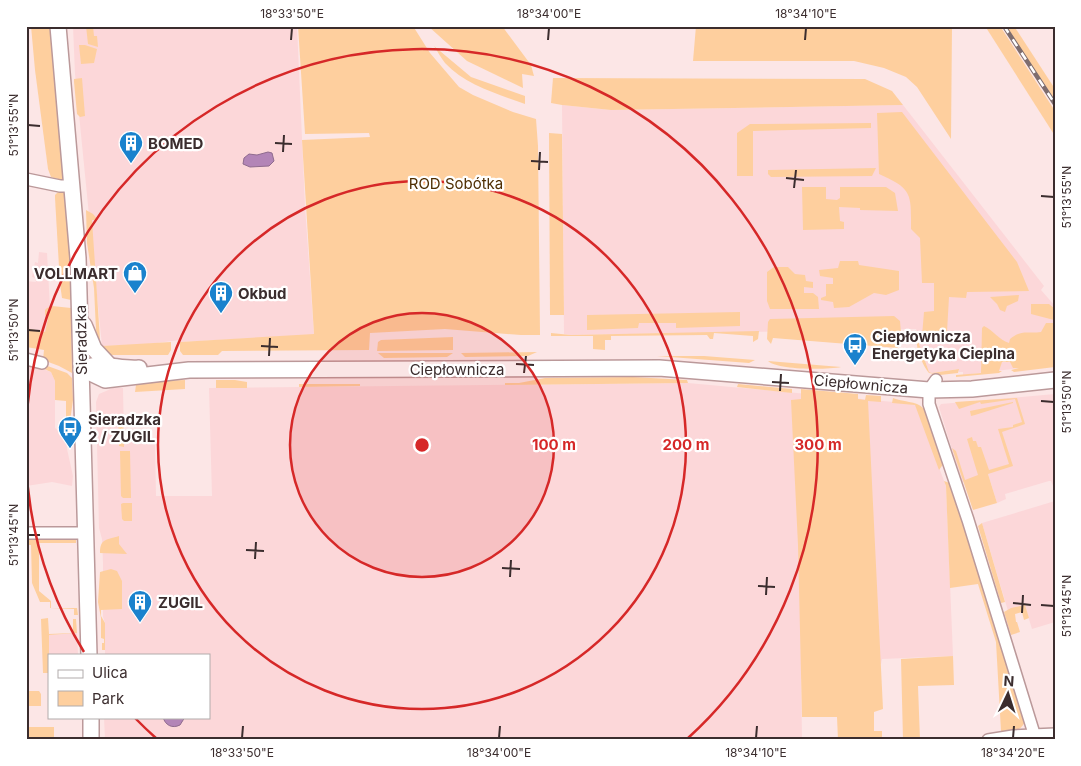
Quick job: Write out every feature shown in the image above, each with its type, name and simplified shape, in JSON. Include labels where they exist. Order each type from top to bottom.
[{"type":"main road","name":"Sieradzka","points":[[58,26],[78,258],[89,654]]},
{"type":"main road","points":[[80,314],[94,349],[109,365]]},
{"type":"main road","name":"Ciepłownicza","points":[[82,369],[94,365],[109,365],[132,369],[162,362],[176,361],[653,358],[916,380],[932,385],[1055,370]]},
{"type":"main road","name":"Ciepłownicza","points":[[105,380],[182,370],[651,367],[972,388],[1055,380]]},
{"type":"main road","points":[[82,369],[105,380]]},
{"type":"main road","points":[[82,403],[93,387],[105,380]]},
{"type":"main road","points":[[91,718],[91,740]]},
{"type":"street","points":[[26,179],[60,186],[73,186]]},
{"type":"street","points":[[26,359],[42,363]]},
{"type":"street","name":"Ciepłownicza","points":[[932,385],[930,408],[968,520],[1036,738]]},
{"type":"street","points":[[26,533],[86,533]]},
{"type":"street","points":[[988,740],[1003,737],[1036,738],[1055,734]]},
{"type":"shaded area","points":[[73,26],[297,26],[305,206],[314,335],[180,342],[180,340],[141,345],[102,346],[75,74]]},
{"type":"shaded area","points":[[562,105],[611,110],[903,105],[1044,286],[1041,290],[1055,306],[1055,360],[1045,365],[963,375],[963,372],[959,372],[958,369],[932,373],[929,372],[916,329],[564,334]]},
{"type":"shaded area","points":[[268,152],[272,153],[274,161],[269,166],[250,167],[243,164],[244,158],[249,154],[257,155]]},
{"type":"shaded area","points":[[39,252],[47,253],[52,344],[26,347],[26,281],[36,282],[35,278],[32,277],[35,262],[38,263]]},
{"type":"shaded area","points":[[26,363],[51,372],[55,381],[55,428],[66,432],[67,449],[73,476],[72,486],[52,482],[26,486]]},
{"type":"shaded area","points":[[688,383],[915,404],[946,486],[953,656],[882,659],[881,664],[801,666],[802,740],[105,740],[104,718],[210,718],[210,654],[105,654],[96,402],[99,394],[113,388],[123,388],[124,440],[138,440],[139,444],[155,444],[156,496],[212,496],[209,388]]},
{"type":"shaded area","points":[[1055,394],[1055,485],[1053,486],[1051,481],[1049,481],[1005,494],[1006,499],[997,503],[988,474],[962,482],[939,407],[941,404]]},
{"type":"shaded area","points":[[1055,501],[1055,622],[1032,629],[1025,606],[1008,611],[982,523]]},
{"type":"shaded area","points":[[77,633],[78,654],[49,654],[49,635]]},
{"type":"shaded area","points":[[163,718],[184,718],[180,725],[174,727],[167,724]]},
{"type":"green space","points":[[31,26],[50,26],[64,179],[62,180],[51,177],[48,169]]},
{"type":"green space","points":[[86,26],[93,26],[94,36],[97,36],[98,47],[88,44]]},
{"type":"green space","name":"ROD Sobótka","points":[[298,26],[413,26],[430,53],[459,87],[513,112],[536,119],[540,335],[445,329],[370,333],[369,350],[222,351],[218,355],[183,355],[180,351],[180,342],[314,334],[302,140],[370,137],[369,133],[305,134]]},
{"type":"green space","points":[[428,26],[502,26],[531,65],[534,76],[522,74],[523,88],[467,61]]},
{"type":"green space","points":[[696,26],[952,26],[951,139],[917,87],[906,77],[884,68],[854,61],[693,61]]},
{"type":"green space","points":[[985,26],[1000,26],[1055,111],[1055,136]]},
{"type":"green space","points":[[1005,26],[1014,26],[1055,89],[1055,100]]},
{"type":"green space","points":[[79,45],[97,49],[94,63],[81,64]]},
{"type":"green space","points":[[434,46],[471,77],[525,96],[525,104],[482,88],[462,77],[445,63]]},
{"type":"green space","points":[[82,78],[85,116],[80,117],[77,114],[74,79]]},
{"type":"green space","points":[[553,78],[865,79],[892,91],[903,105],[611,110],[551,103]]},
{"type":"green space","points":[[902,112],[1017,262],[1029,291],[967,292],[966,298],[949,297],[947,332],[922,336],[924,312],[934,311],[934,283],[922,283],[920,238],[911,229],[911,208],[908,194],[898,184],[879,174],[877,113]]},
{"type":"green space","points":[[871,123],[871,128],[753,131],[753,176],[737,176],[737,133],[750,124]]},
{"type":"green space","points":[[549,133],[562,134],[564,315],[550,315]]},
{"type":"green space","points":[[876,168],[872,176],[771,177],[768,174],[768,170]]},
{"type":"green space","points":[[802,187],[826,187],[826,199],[837,200],[840,198],[840,187],[886,187],[895,193],[898,211],[860,210],[860,208],[839,207],[840,221],[844,222],[844,229],[803,230]]},
{"type":"green space","points":[[59,191],[65,194],[71,265],[71,300],[62,298],[60,284],[55,198]]},
{"type":"green space","points":[[86,210],[98,220],[92,220],[100,339],[98,339],[96,330],[94,288],[87,243]]},
{"type":"green space","points":[[840,261],[858,261],[859,265],[899,271],[899,290],[886,295],[874,293],[849,307],[834,308],[833,302],[821,300],[821,298],[826,296],[826,284],[833,284],[833,278],[820,276],[819,270],[838,268]]},
{"type":"green space","points":[[774,267],[788,267],[795,274],[805,275],[806,281],[813,282],[813,288],[804,287],[804,293],[813,293],[818,297],[819,309],[770,309],[767,301],[767,272]]},
{"type":"green space","points":[[1019,295],[1018,301],[1007,306],[1005,312],[1000,310],[990,297]]},
{"type":"green space","points":[[1031,304],[1049,304],[1055,309],[1054,320],[1031,314]]},
{"type":"green space","points":[[52,306],[71,308],[72,373],[43,360],[44,350],[26,347],[26,328],[45,332],[48,319],[45,315],[45,310]]},
{"type":"green space","points":[[740,312],[740,326],[676,328],[676,323],[639,323],[638,328],[587,330],[587,315]]},
{"type":"green space","points":[[894,316],[900,321],[901,333],[894,336],[898,348],[773,338],[771,344],[767,339],[768,322],[770,319]]},
{"type":"green space","points":[[1046,323],[1055,323],[1055,367],[1014,372],[1011,370],[1019,368],[1013,368],[1010,362],[1002,362],[999,371],[1002,371],[999,373],[956,377],[956,375],[981,373],[982,328],[984,326],[1009,343],[1010,339],[1018,334],[1041,332]]},
{"type":"green space","points":[[759,331],[758,339],[753,342],[753,336],[714,333],[713,339],[710,339],[707,335],[611,336],[611,340],[605,340],[605,350],[593,349],[593,336],[551,336],[551,333],[571,335]]},
{"type":"green space","points":[[917,331],[920,338],[919,344],[929,372],[959,369],[958,373],[940,375],[929,373],[919,353],[916,341]]},
{"type":"green space","points":[[453,337],[453,350],[377,351],[378,342],[381,340]]},
{"type":"green space","points":[[171,342],[171,350],[168,355],[109,355],[102,346]]},
{"type":"green space","points":[[537,352],[528,356],[465,357],[461,353]]},
{"type":"green space","points":[[378,353],[453,353],[447,357],[384,358]]},
{"type":"green space","points":[[657,356],[704,356],[755,360],[749,363]]},
{"type":"green space","points":[[768,361],[841,367],[825,369],[791,368]]},
{"type":"green space","points":[[42,364],[67,373],[72,378],[73,400],[70,421],[66,421],[66,401],[55,400],[55,381],[51,372],[42,368]]},
{"type":"green space","points":[[633,377],[687,380],[688,383],[505,385],[505,383],[519,383],[545,378]]},
{"type":"green space","points":[[185,380],[185,389],[135,392],[136,385],[159,381]]},
{"type":"green space","points":[[216,380],[247,382],[247,388],[216,388]]},
{"type":"green space","points":[[299,384],[360,384],[360,386],[299,387]]},
{"type":"green space","points":[[738,384],[792,389],[792,393],[737,387]]},
{"type":"green space","points":[[801,389],[858,394],[858,399],[865,400],[866,395],[881,396],[881,402],[868,401],[883,709],[874,712],[874,731],[882,731],[882,740],[838,740],[837,717],[802,717],[798,545],[791,400],[801,399]]},
{"type":"green space","points":[[893,398],[917,404],[923,408],[925,407],[944,463],[939,470],[915,405],[892,403]]},
{"type":"green space","points":[[1017,398],[1025,424],[1002,432],[1013,466],[988,474],[997,503],[973,510],[952,448],[956,451],[965,480],[978,475],[967,439],[972,437],[978,447],[981,447],[989,470],[1009,464],[998,429],[1013,427],[1013,425],[1022,422],[1015,399],[981,404],[980,402],[959,409],[955,402]]},
{"type":"green space","points":[[1013,403],[971,416],[970,411]]},
{"type":"green space","points":[[118,414],[123,414],[124,447],[119,446]]},
{"type":"green space","points":[[120,451],[130,451],[131,498],[123,498],[121,496]]},
{"type":"green space","points":[[944,481],[950,483],[1025,722],[1020,728],[1015,730],[1001,731],[996,642],[978,584],[950,588],[946,486]]},
{"type":"green space","points":[[132,503],[132,521],[124,521],[122,519],[121,504]]},
{"type":"green space","points":[[982,523],[1005,602],[1001,603],[978,526]]},
{"type":"green space","points":[[119,536],[119,544],[127,554],[100,553],[103,542]]},
{"type":"green space","points":[[26,539],[76,539],[76,543],[39,543],[39,591],[51,601],[51,608],[77,608],[78,615],[74,615],[74,609],[50,608],[50,602],[40,602],[32,583],[31,545],[26,545]]},
{"type":"green space","points":[[111,569],[117,571],[122,581],[122,609],[101,610],[101,616],[105,623],[105,650],[102,650],[104,639],[101,638],[101,618],[98,602],[100,572]]},
{"type":"green space","points":[[1025,605],[1029,618],[1024,620],[1022,612],[1015,614],[1020,632],[1011,635],[1004,612],[1011,608]]},
{"type":"green space","points":[[48,618],[49,634],[73,633],[73,619],[76,619],[77,633],[49,635],[48,673],[43,673],[41,619]]},
{"type":"green space","points":[[953,656],[954,685],[918,686],[920,740],[903,740],[901,659]]},
{"type":"green space","points":[[26,691],[39,691],[41,694],[41,706],[26,706]]},
{"type":"green space","points":[[26,727],[54,727],[54,740],[26,740]]},
{"type":"railway","points":[[1004,26],[1055,104]]},
{"type":"place","name":"BOMED","points":[[131,164]]},
{"type":"place","name":"VOLLMART","points":[[135,294]]},
{"type":"place","name":"Okbud","points":[[221,314]]},
{"type":"place","name":"Ciepłownicza Energetyka Cieplna","points":[[855,366]]},
{"type":"place","name":"Sieradzka 2 / ZUGIL","points":[[70,449]]},
{"type":"place","name":"ZUGIL","points":[[140,623]]}]
